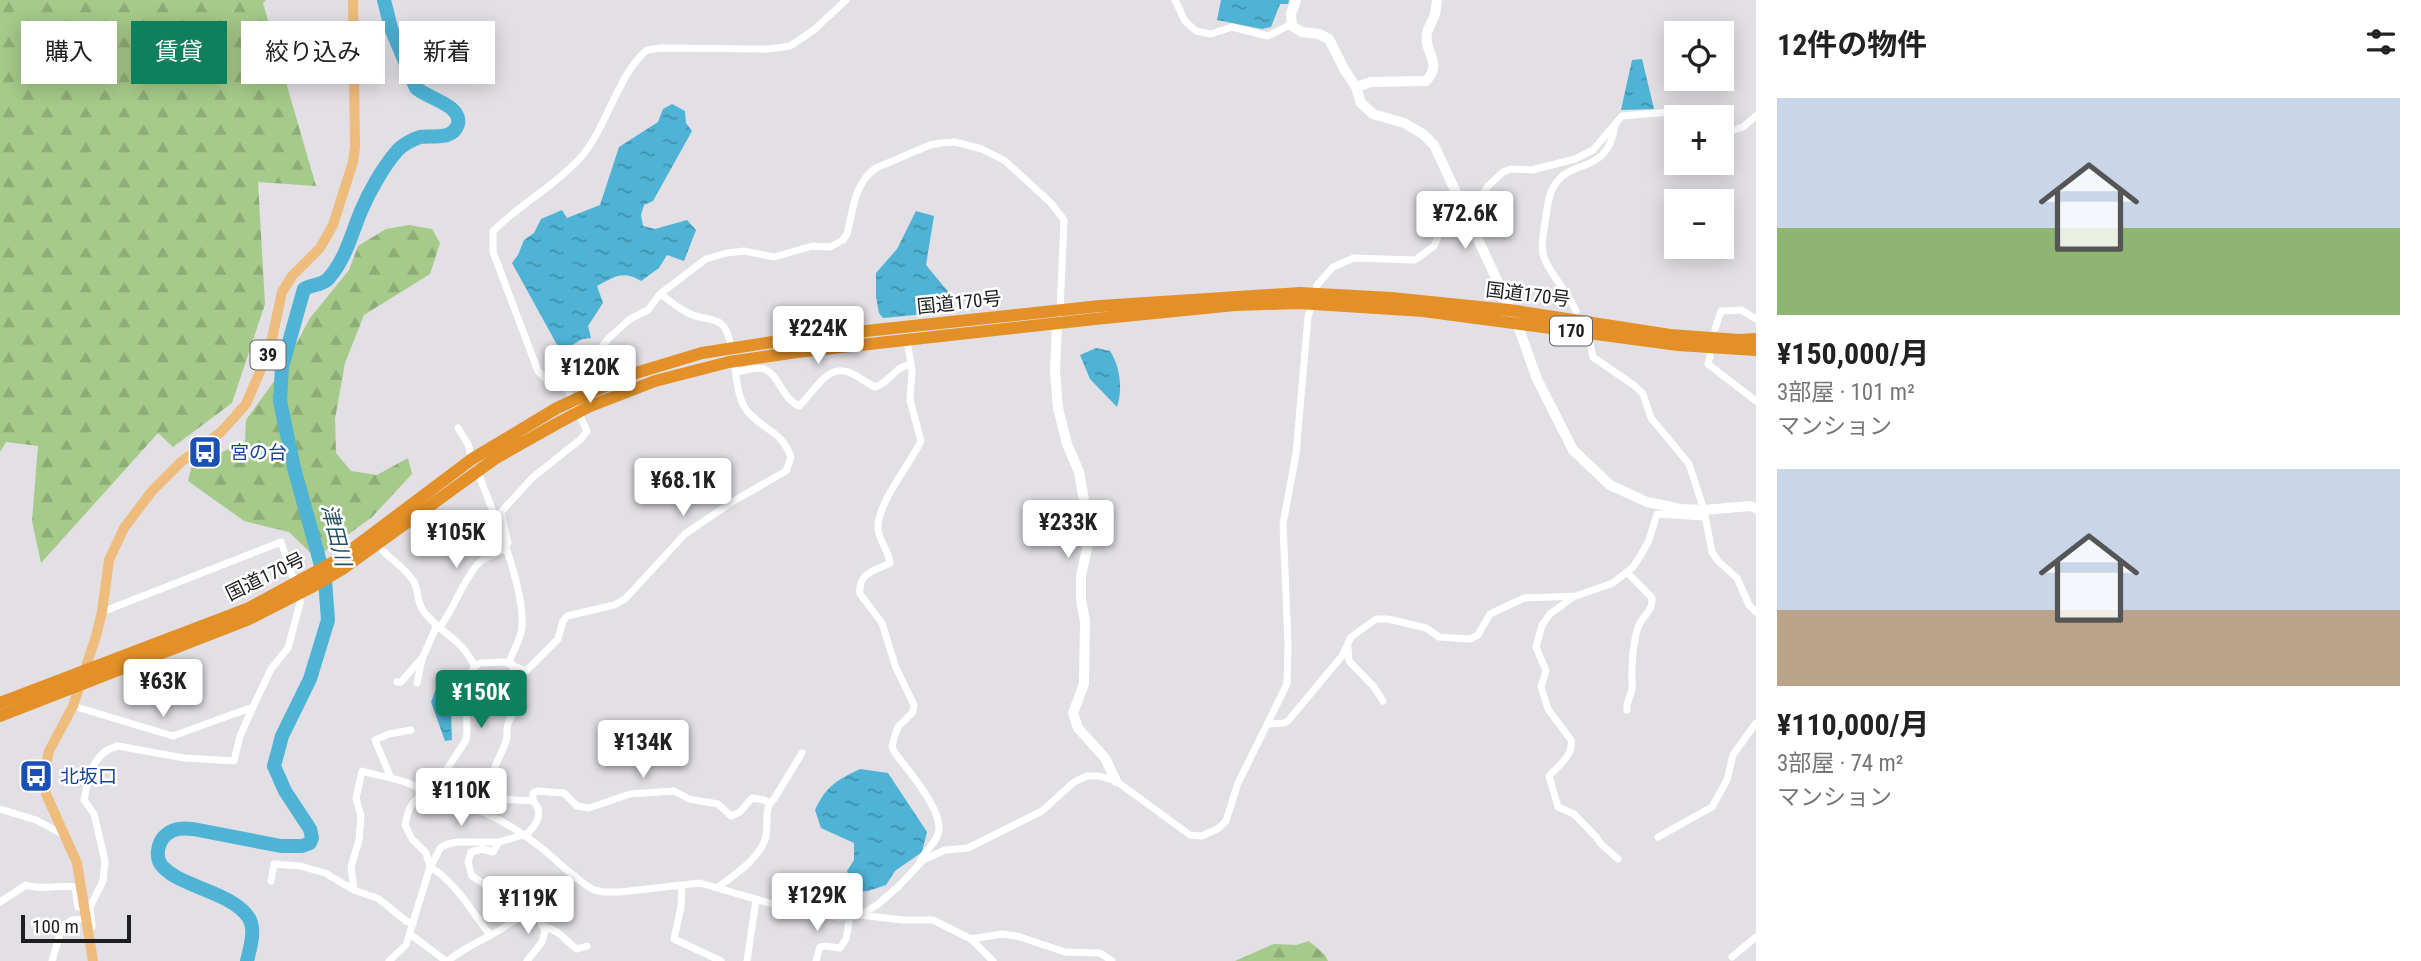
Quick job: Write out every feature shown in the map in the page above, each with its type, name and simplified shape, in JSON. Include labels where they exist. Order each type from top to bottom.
[{"type":"highway","name":"国道170号","points":[[475,465],[496,458],[588,407],[655,381],[735,367],[797,352],[907,340],[1059,317],[1230,296],[1509,310],[1670,335],[1756,340]]},
{"type":"highway","name":"国道170号","points":[[1388,303],[1678,345],[1756,350]]},
{"type":"highway","name":"国道170号","points":[[0,716],[247,620],[394,525],[557,408],[629,375],[702,353],[791,339],[1059,317]]},
{"type":"highway","name":"国道170号","points":[[0,703],[275,600]]},
{"type":"main road","name":"39","points":[[93,961],[77,863],[46,794],[44,772],[50,751],[79,686],[102,612],[107,567],[118,538],[139,506],[162,480],[221,432],[246,404],[270,348],[286,284],[320,248],[333,225],[354,162],[353,0]]},
{"type":"street","points":[[397,682],[401,682],[423,655],[439,626],[453,610],[462,584],[479,562],[505,549],[509,543],[500,512],[532,478],[580,439],[587,430],[568,387],[546,379],[538,371],[493,252],[493,231],[557,180],[582,156],[601,129],[628,75],[647,50],[724,47],[769,49],[790,46],[814,30],[846,0]]},
{"type":"street","points":[[1175,0],[1185,21],[1196,31],[1211,34],[1232,27],[1268,36],[1291,24],[1302,32],[1319,34],[1329,39],[1356,87],[1361,103],[1373,114],[1404,123],[1423,134],[1434,145],[1517,323],[1525,349],[1557,422],[1573,450],[1610,485],[1632,497],[1704,513]]},
{"type":"street","points":[[1292,26],[1290,13],[1296,0]]},
{"type":"street","points":[[1356,87],[1371,82],[1426,81],[1434,73],[1426,33],[1434,18],[1437,0]]},
{"type":"street","points":[[860,915],[877,905],[923,860],[945,850],[968,848],[1042,811],[1079,778],[1099,776],[1116,781],[1190,835],[1202,836],[1219,828],[1226,821],[1238,783],[1287,684],[1283,524],[1296,454],[1308,317],[1314,292],[1322,277],[1342,261],[1366,257],[1415,260],[1434,246],[1446,219],[1480,198],[1503,172],[1511,169],[1532,170],[1575,159],[1593,150],[1622,116],[1664,112]]},
{"type":"street","points":[[1734,130],[1743,127],[1756,116]]},
{"type":"street","points":[[1576,310],[1544,259],[1544,229],[1549,196],[1559,179],[1602,156],[1610,146],[1615,124]]},
{"type":"street","points":[[568,387],[601,345],[629,319],[648,310],[660,294],[695,266],[717,256],[744,251],[774,257],[812,246],[830,247],[843,240],[847,234],[858,188],[869,173],[930,145],[955,142],[982,149],[1004,161],[1051,203],[1064,220],[1055,371],[1058,408],[1067,444],[1079,472],[1090,534],[1081,576],[1081,600],[1086,621],[1084,684],[1073,713],[1078,728],[1105,758],[1116,781]]},
{"type":"street","points":[[660,294],[690,314],[713,318],[721,324],[729,336],[731,348]]},
{"type":"street","points":[[1715,329],[1721,311],[1741,310],[1756,319]]},
{"type":"street","points":[[907,340],[911,365],[910,400],[921,441],[879,519],[879,535],[890,563],[872,569],[864,576],[859,589],[882,623],[896,668],[914,705],[914,712],[898,727],[892,747],[921,788],[938,824],[939,831],[935,840],[922,855],[918,865]]},
{"type":"street","points":[[1590,343],[1590,351],[1599,362],[1643,394],[1651,418],[1689,464],[1704,513],[1712,552],[1737,578],[1749,605],[1756,612]]},
{"type":"street","points":[[1710,356],[1708,364],[1756,401]]},
{"type":"street","points":[[438,796],[445,772],[466,740],[466,695],[470,673],[475,667],[480,663],[510,663],[526,671],[558,639],[562,621],[567,616],[614,605],[625,599],[685,534],[732,502],[786,471],[791,457],[787,445],[749,414],[741,399],[735,367],[768,371],[791,402],[799,406],[822,380],[836,371],[850,372],[875,387],[884,384],[900,367],[911,365]]},
{"type":"street","points":[[458,428],[468,444],[505,549],[522,614],[520,636],[510,663],[523,701],[516,708],[507,727],[507,740],[492,773],[492,791],[498,799],[533,801]]},
{"type":"street","points":[[1619,859],[1601,844],[1574,814],[1558,807],[1549,776],[1573,746],[1548,709],[1541,687],[1546,671],[1536,647],[1542,625],[1549,614],[1576,596],[1613,583],[1627,572],[1649,540],[1657,514],[1704,513],[1750,506],[1756,508]]},
{"type":"street","points":[[89,933],[92,928],[90,907],[103,881],[105,862],[94,814],[84,800],[97,758],[108,749],[118,746],[184,758],[234,761],[240,736],[271,669],[288,648],[300,598],[281,542],[102,612]]},
{"type":"street","points":[[383,551],[413,581],[417,599],[425,612],[462,646],[475,667]]},
{"type":"street","points":[[1627,572],[1652,598],[1653,603],[1637,631],[1631,674],[1632,689],[1626,702],[1627,710]]},
{"type":"street","points":[[1383,701],[1374,687],[1349,661],[1348,647],[1351,637],[1376,619],[1388,619],[1426,628],[1439,637],[1470,639],[1478,635],[1490,614],[1524,598],[1576,596]]},
{"type":"street","points":[[1268,724],[1288,720],[1348,647]]},
{"type":"street","points":[[417,683],[423,655]]},
{"type":"street","points":[[72,706],[173,736],[253,707]]},
{"type":"street","points":[[1658,836],[1712,807],[1727,780],[1732,755],[1756,723]]},
{"type":"street","points":[[390,776],[374,740],[411,730]]},
{"type":"street","points":[[718,887],[739,872],[760,849],[767,829],[769,803],[802,753]]},
{"type":"street","points":[[354,890],[351,867],[359,840],[361,816],[356,798],[362,771],[390,776],[427,794],[482,812],[524,835],[586,885],[603,892],[699,883],[818,914],[933,920],[971,939],[993,961]]},
{"type":"street","points":[[389,961],[399,957],[406,944],[430,867],[441,847],[457,842],[499,842],[524,835],[538,821],[539,809],[533,801],[533,793],[537,791],[564,793],[578,806],[589,808],[630,794],[674,791],[689,799],[718,804],[730,816],[740,812],[752,798],[769,803]]},
{"type":"street","points":[[427,794],[416,798],[411,805],[405,825],[412,839],[426,853],[430,867],[439,872],[490,934]]},
{"type":"street","points":[[0,809],[36,820],[65,835]]},
{"type":"street","points":[[499,842],[492,852],[482,849],[471,852],[468,862],[472,876],[499,900],[531,906],[544,927],[542,942],[527,961]]},
{"type":"street","points":[[271,881],[274,864],[300,866],[325,873],[354,890],[379,899],[413,924]]},
{"type":"street","points":[[410,934],[447,961],[507,926],[575,876]]},
{"type":"street","points":[[682,885],[674,939],[721,961]]},
{"type":"street","points":[[0,902],[26,886],[37,889],[75,887],[78,907],[86,913],[62,927],[52,961]]},
{"type":"street","points":[[747,961],[756,900]]},
{"type":"street","points":[[816,961],[820,947],[840,948],[844,945],[850,917]]},
{"type":"street","points":[[544,927],[559,932],[568,943],[578,949],[587,946]]},
{"type":"street","points":[[971,939],[1002,934],[1017,936],[1065,952],[1100,953],[1112,961]]},
{"type":"street","points":[[1732,957],[1756,937]]},
{"type":"green space","points":[[0,0],[266,0],[263,3],[268,21],[241,21],[241,84],[286,84],[316,186],[258,182],[265,304],[232,403],[173,447],[158,433],[41,563],[32,521],[38,446],[6,442],[0,452]]},
{"type":"green space","points":[[409,225],[432,229],[440,243],[430,274],[364,315],[345,363],[335,419],[336,453],[351,471],[377,475],[408,458],[412,474],[372,517],[316,558],[289,532],[244,521],[188,481],[192,465],[245,442],[246,420],[283,369],[310,318],[349,270],[358,246],[386,229]]},
{"type":"green space","points":[[1309,941],[1328,961],[1235,961],[1274,944],[1296,945]]},
{"type":"water","points":[[1221,0],[1289,0],[1288,4],[1280,4],[1271,27],[1262,29],[1217,20]]},
{"type":"water","points":[[1642,59],[1654,109],[1621,110],[1632,60]]},
{"type":"water","points":[[672,104],[685,111],[686,123],[692,131],[653,201],[644,205],[641,215],[643,226],[655,229],[687,220],[696,230],[684,261],[667,255],[659,268],[641,281],[623,275],[597,286],[603,303],[588,326],[591,338],[582,339],[561,352],[512,263],[524,240],[534,233],[541,219],[562,210],[567,218],[600,205],[619,147],[658,122],[663,109]]},
{"type":"water","points":[[916,211],[934,216],[926,265],[955,300],[947,312],[883,318],[879,313],[876,297],[876,273],[897,249]]},
{"type":"water","points":[[1096,348],[1110,351],[1116,364],[1120,385],[1117,407],[1090,379],[1080,355]]},
{"type":"water","points":[[438,684],[450,685],[452,740],[445,741],[431,702]]},
{"type":"water","points":[[860,769],[888,773],[927,832],[922,852],[895,871],[886,885],[854,892],[847,871],[854,860],[854,843],[821,828],[815,810],[823,795],[833,785]]},
{"type":"waterway","name":"津田川","points":[[247,961],[252,933],[249,918],[231,902],[173,875],[161,864],[158,851],[167,834],[182,829],[281,846],[302,846],[310,843],[312,838],[310,829],[285,791],[274,766],[282,736],[310,679],[328,620],[325,580],[294,468],[280,401],[282,367],[304,289],[325,281],[334,271],[344,255],[368,196],[387,164],[408,142],[420,137],[447,135],[452,133],[458,124],[455,112],[416,88],[391,28],[384,0]]},
{"type":"place","name":"宮の台","points":[[205,452]]},
{"type":"place","name":"北坂口","points":[[36,776]]}]
